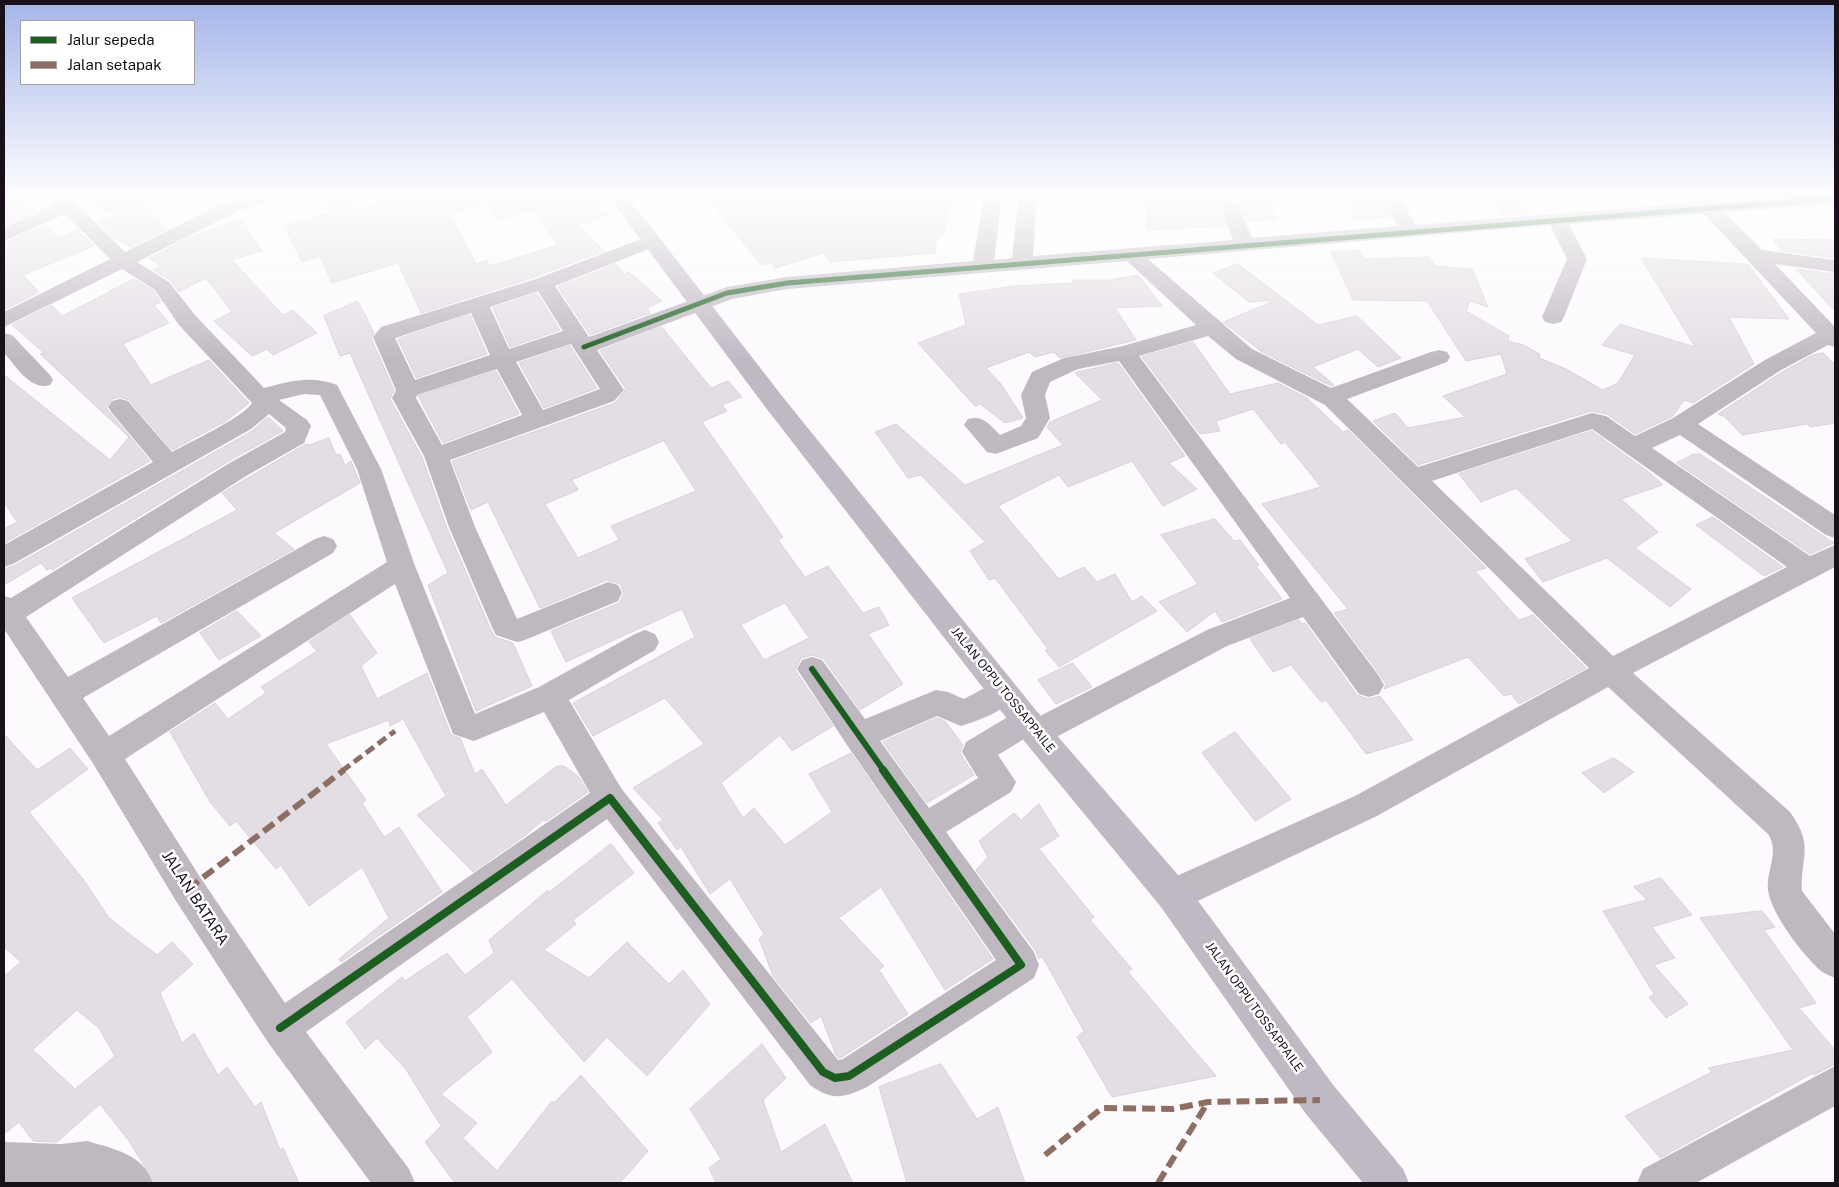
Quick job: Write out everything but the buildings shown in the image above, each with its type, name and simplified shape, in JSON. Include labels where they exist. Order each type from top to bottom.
[{"type":"main road","name":"JALAN OPPU TOSSAPPAILE","points":[[660,251],[774,402],[1003,691],[1173,895],[1320,1100],[1389,1183]]},
{"type":"street","points":[[6,611],[295,436],[299,426],[263,399],[187,320],[166,291],[124,262],[113,251]]},
{"type":"street","points":[[4,320],[145,251]]},
{"type":"street","points":[[408,390],[384,337],[386,334],[543,283],[625,251]]},
{"type":"street","points":[[983,266],[985,251]]},
{"type":"street","points":[[1022,264],[1023,251]]},
{"type":"street","points":[[608,593],[539,624],[516,631],[508,630],[462,527],[436,456],[404,398],[408,390],[503,360],[657,321],[700,302],[727,293],[787,283],[1177,251]]},
{"type":"street","points":[[1554,317],[1577,259],[1573,251]]},
{"type":"street","points":[[1633,447],[1681,424],[1772,365],[1834,331],[1812,315],[1753,251]]},
{"type":"street","points":[[1756,254],[1835,266]]},
{"type":"street","points":[[1132,255],[1211,328],[1252,359],[1330,397],[1610,671],[1787,832],[1790,845],[1785,893],[1791,906],[1835,960]]},
{"type":"street","points":[[436,456],[536,419],[557,415],[611,392],[611,387],[579,341],[543,283]]},
{"type":"street","points":[[478,305],[503,360],[536,419]]},
{"type":"street","points":[[976,425],[996,446],[1030,432],[1038,418],[1033,395],[1040,377],[1072,363],[1125,353],[1211,328]]},
{"type":"street","points":[[4,340],[42,380]]},
{"type":"street","points":[[1125,353],[1369,685]]},
{"type":"street","points":[[1330,397],[1439,357]]},
{"type":"street","points":[[263,399],[308,386],[320,385],[329,390],[369,469],[402,566],[464,725],[474,728],[550,696],[645,642]]},
{"type":"street","points":[[4,557],[244,423],[258,413],[263,399]]},
{"type":"street","points":[[120,407],[170,465]]},
{"type":"street","points":[[1413,478],[1592,421],[1604,424],[1633,447],[1808,568]]},
{"type":"street","points":[[1681,424],[1835,528]]},
{"type":"street","points":[[64,694],[324,546]]},
{"type":"street","points":[[1173,895],[1203,880],[1267,854],[1366,806],[1610,671],[1835,555]]},
{"type":"street","points":[[105,755],[402,566]]},
{"type":"street","points":[[924,828],[1000,782],[977,752],[1217,638],[1308,603]]},
{"type":"street","name":"JALAN BATARA","points":[[6,611],[105,755],[188,889],[280,1028],[395,1183]]},
{"type":"street","points":[[550,696],[610,798],[823,1072],[840,1080],[854,1074],[1021,965],[812,669]]},
{"type":"street","points":[[858,736],[936,703],[948,705],[961,713],[971,710],[1003,691]]},
{"type":"street","points":[[280,1028],[610,798]]},
{"type":"street","points":[[1658,1183],[1835,1085]]},
{"type":"street","points":[[4,1162],[62,1164],[87,1161],[114,1169],[133,1183]]},
{"type":"marked path","points":[[188,889],[395,731]]},
{"type":"marked path","points":[[1045,1155],[1102,1108],[1172,1109],[1208,1102],[1320,1100]]},
{"type":"marked path","points":[[1158,1183],[1208,1102]]},
{"type":"cycle path","points":[[584,347],[727,293],[787,283],[1167,251]]},
{"type":"cycle path","points":[[280,1028],[610,798],[823,1072],[831,1077],[842,1078],[854,1074],[1021,965],[812,669]]}]
